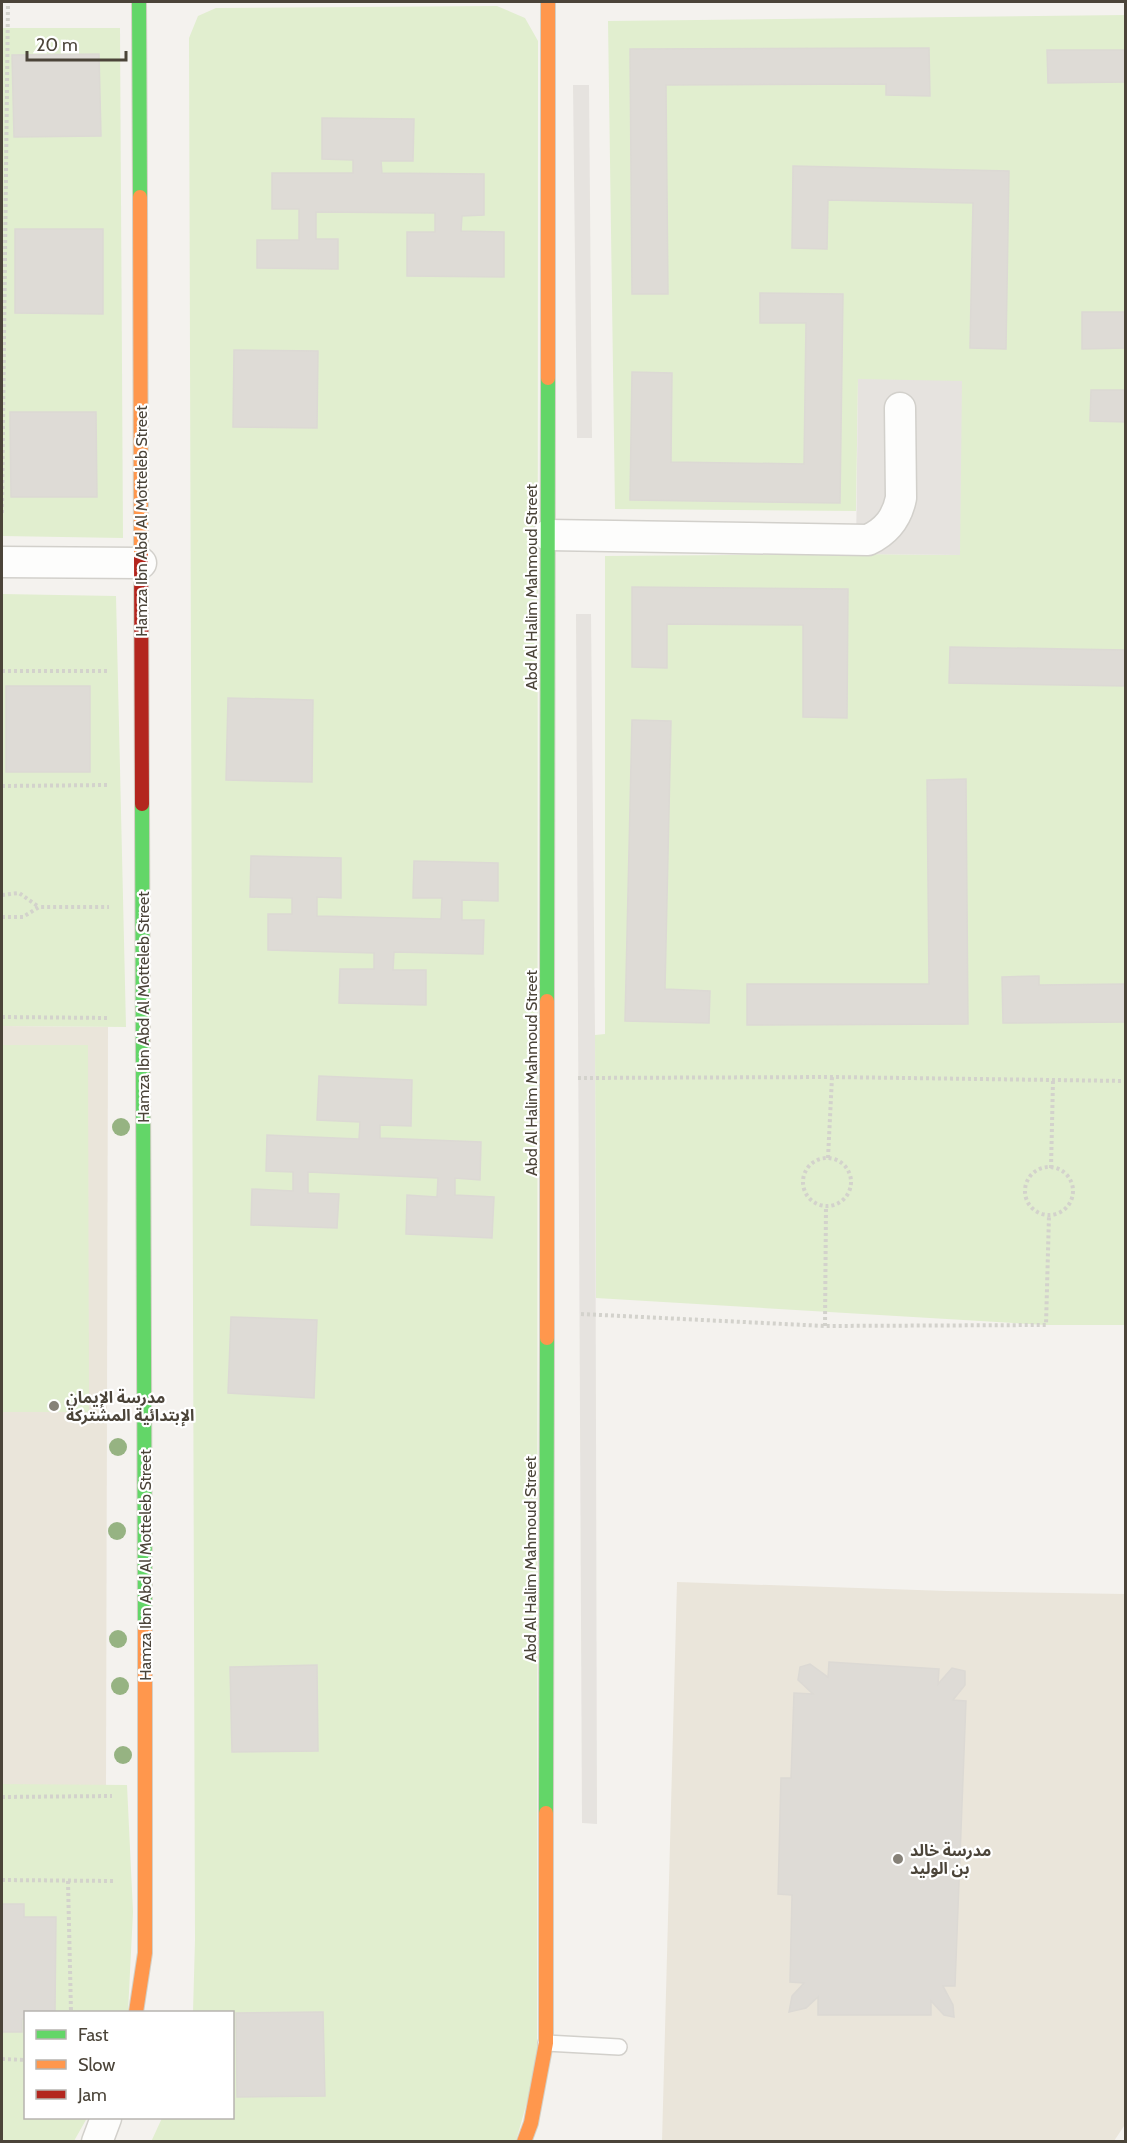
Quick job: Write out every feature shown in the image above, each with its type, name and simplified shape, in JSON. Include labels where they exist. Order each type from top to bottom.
[{"type":"street","name":"Hamza Ibn Abd Al Motteleb Street","points":[[136,2011],[145,1953],[147,1880],[139,2]]},
{"type":"street","name":"Abd Al Halim Mahmoud Street","points":[[525,2142],[546,2043],[548,2]]},
{"type":"street","points":[[548,535],[868,540],[887,528],[899,509],[902,498],[900,408]]},
{"type":"street","points":[[2,562],[141,563]]},
{"type":"street","points":[[97,2142],[106,2119]]},
{"type":"lane","points":[[546,2043],[619,2047]]},
{"type":"path","points":[[2,513],[8,2]]},
{"type":"path","points":[[2,671],[141,672]]},
{"type":"path","points":[[2,786],[142,785]]},
{"type":"path","points":[[2,895],[19,893],[39,907]]},
{"type":"path","points":[[2,917],[22,917],[39,907],[142,907]]},
{"type":"path","points":[[2,1017],[143,1018]]},
{"type":"path","points":[[548,1078],[832,1077],[1125,1081]]},
{"type":"path","points":[[828,1158],[832,1077]]},
{"type":"path","points":[[1051,1168],[1053,1080]]},
{"type":"path","points":[[828,1158],[841,1163],[846,1168],[850,1187],[844,1198],[833,1205],[826,1206],[812,1201],[804,1188],[803,1181],[808,1167],[821,1159],[828,1158]]},
{"type":"path","points":[[1051,1168],[1058,1169],[1069,1179],[1073,1192],[1063,1211],[1049,1215],[1042,1214],[1031,1207],[1025,1194],[1032,1174],[1038,1170],[1051,1168]]},
{"type":"path","points":[[825,1326],[826,1206]]},
{"type":"path","points":[[547,1313],[825,1326],[1046,1325],[1049,1215]]},
{"type":"path","points":[[2,1797],[146,1796]]},
{"type":"path","points":[[2,1880],[147,1880]]},
{"type":"path","points":[[68,1881],[71,2011]]},
{"type":"path","points":[[2,2059],[24,2060]]},
{"type":"shaded area","points":[[573,85],[589,85],[592,438],[577,438]]},
{"type":"shaded area","points":[[858,379],[962,381],[960,555],[856,554]]},
{"type":"shaded area","points":[[576,614],[591,614],[595,1035],[597,1824],[582,1823]]},
{"type":"shaded area","name":"مدرسة الإيمان الإبتدائية المشتركة","points":[[2,1026],[108,1027],[106,1786],[2,1785]]},
{"type":"shaded area","name":"مدرسة خالد بن الوليد","points":[[677,1582],[1125,1594],[1126,2123],[1114,2141],[662,2142]]},
{"type":"green space","points":[[497,6],[525,18],[538,41],[537,2066],[516,2141],[151,2142],[162,2119],[234,2119],[234,2011],[193,2011],[195,1940],[189,38],[198,16],[216,8]]},
{"type":"green space","points":[[1125,15],[1125,1325],[1046,1325],[596,1298],[595,1035],[605,1034],[605,556],[960,555],[858,379],[856,511],[615,509],[608,21]]},
{"type":"green space","points":[[2,28],[120,28],[123,538],[2,536]]},
{"type":"green space","points":[[2,594],[116,596],[126,1027],[2,1026]]},
{"type":"green space","points":[[2,1045],[88,1045],[89,1412],[2,1412]]},
{"type":"green space","points":[[2,1784],[127,1785],[133,1912],[128,2011],[24,2011],[24,2119],[86,2119],[74,2141],[2,2142]]},
{"type":"building","points":[[929,48],[930,96],[886,95],[886,84],[666,85],[668,294],[632,294],[630,49]]},
{"type":"building","points":[[1047,50],[1126,50],[1126,82],[1048,83]]},
{"type":"building","points":[[99,54],[101,136],[14,137],[12,55]]},
{"type":"building","points":[[322,118],[414,119],[413,161],[381,161],[382,173],[484,174],[484,215],[462,216],[461,231],[504,232],[504,277],[407,276],[407,232],[435,232],[435,213],[316,212],[316,239],[338,239],[338,269],[257,268],[257,240],[299,240],[299,209],[272,209],[272,173],[353,173],[353,160],[322,159]]},
{"type":"building","points":[[793,166],[1009,171],[1006,349],[970,348],[973,203],[828,200],[827,249],[792,248]]},
{"type":"building","points":[[15,229],[103,229],[103,314],[15,313]]},
{"type":"building","points":[[760,293],[843,294],[840,503],[630,500],[632,372],[672,373],[671,462],[804,464],[806,323],[760,323]]},
{"type":"building","points":[[1082,312],[1126,312],[1126,348],[1082,349]]},
{"type":"building","points":[[234,350],[318,351],[317,428],[233,427]]},
{"type":"building","points":[[1091,390],[1126,390],[1126,422],[1090,421]]},
{"type":"building","points":[[10,412],[96,412],[97,497],[11,497]]},
{"type":"building","points":[[632,587],[848,589],[847,718],[803,717],[803,625],[667,624],[667,668],[632,667]]},
{"type":"building","points":[[950,647],[1126,650],[1126,686],[949,683]]},
{"type":"building","points":[[6,686],[90,686],[90,772],[6,772]]},
{"type":"building","points":[[228,698],[313,700],[312,782],[226,780]]},
{"type":"building","points":[[632,720],[671,721],[665,989],[710,991],[709,1023],[625,1021]]},
{"type":"building","points":[[966,779],[968,1024],[747,1025],[747,984],[929,984],[927,780]]},
{"type":"building","points":[[251,856],[341,858],[341,898],[317,897],[317,916],[441,919],[442,898],[413,898],[414,861],[498,863],[498,901],[462,900],[462,920],[484,920],[483,954],[394,952],[393,970],[426,970],[426,1005],[339,1003],[340,969],[374,969],[374,953],[268,950],[268,914],[292,914],[292,898],[250,897]]},
{"type":"building","points":[[1039,976],[1039,985],[1126,984],[1126,1022],[1003,1023],[1002,977]]},
{"type":"building","points":[[319,1076],[412,1080],[411,1126],[380,1125],[380,1138],[481,1142],[480,1180],[455,1178],[455,1195],[494,1197],[492,1238],[406,1234],[407,1195],[437,1197],[438,1178],[308,1172],[308,1193],[339,1194],[337,1228],[251,1225],[252,1189],[293,1191],[293,1172],[266,1171],[267,1135],[359,1139],[360,1122],[317,1120]]},
{"type":"building","points":[[231,1317],[317,1320],[314,1398],[228,1393]]},
{"type":"building","points":[[829,1662],[939,1669],[938,1684],[952,1668],[965,1671],[965,1685],[953,1700],[966,1701],[955,1986],[943,1986],[953,2005],[954,2017],[944,2015],[931,2001],[931,2015],[818,2015],[818,1997],[806,2008],[789,2012],[792,1996],[804,1983],[790,1982],[792,1895],[778,1894],[781,1778],[791,1778],[794,1693],[813,1694],[798,1680],[800,1667],[810,1664],[828,1677]]},
{"type":"building","points":[[317,1665],[318,1751],[232,1752],[230,1667]]},
{"type":"building","points":[[2,1904],[24,1904],[24,1917],[56,1917],[55,2011],[24,2011],[22,2032],[2,2032]]},
{"type":"building","points":[[323,2012],[325,2096],[237,2097],[236,2013]]},
{"type":"traffic: fast","points":[[139,2],[140,197]]},
{"type":"traffic: fast","points":[[547,1001],[548,378]]},
{"type":"traffic: fast","points":[[142,804],[145,1629]]},
{"type":"traffic: fast","points":[[546,1813],[547,1338]]},
{"type":"traffic: slow","points":[[548,2],[548,378]]},
{"type":"traffic: slow","points":[[140,197],[141,557]]},
{"type":"traffic: slow","points":[[547,1001],[547,1338]]},
{"type":"traffic: slow","points":[[136,2011],[145,1953],[145,1629]]},
{"type":"traffic: slow","points":[[524,2142],[531,2123],[546,2043],[546,1813]]},
{"type":"traffic: jam","points":[[141,557],[142,804]]},
{"type":"place","name":"مدرسة الإيمان الإبتدائية المشتركة","points":[[54,1406]]},
{"type":"place","name":"مدرسة خالد بن الوليد","points":[[898,1859]]}]
